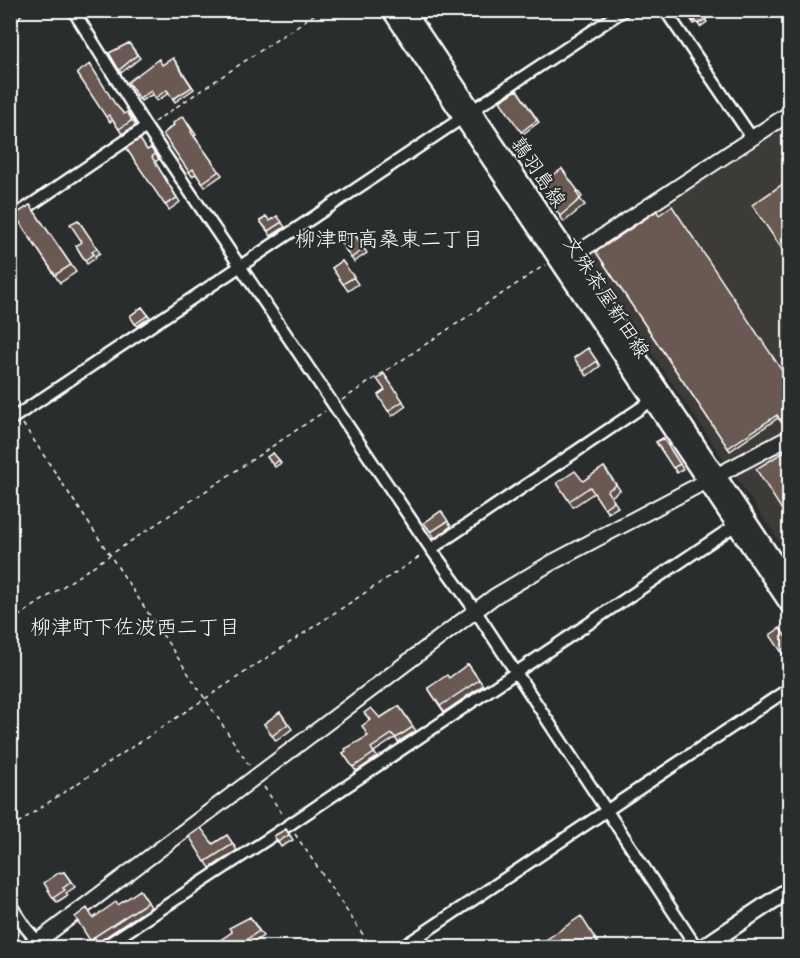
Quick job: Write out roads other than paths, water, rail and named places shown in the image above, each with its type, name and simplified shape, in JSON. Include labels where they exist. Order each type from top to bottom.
[{"type":"main road","points":[[390,10],[467,114]]},
{"type":"main road","name":"鶉羽島線","points":[[406,10],[467,114],[711,480]]},
{"type":"main road","name":"文殊茶屋新田線","points":[[562,256],[651,401],[711,480],[734,526],[789,608]]},
{"type":"main road","points":[[711,480],[789,584]]},
{"type":"main road","points":[[702,948],[789,890]]},
{"type":"street","points":[[10,13],[15,10]]},
{"type":"street","points":[[73,10],[146,128],[431,549],[475,610],[697,948]]},
{"type":"street","points":[[14,418],[624,10]]},
{"type":"street","points":[[665,10],[752,138]]},
{"type":"street","points":[[562,256],[585,248],[789,113]]},
{"type":"street","points":[[10,219],[146,128]]},
{"type":"street","points":[[431,549],[651,401]]},
{"type":"street","points":[[10,904],[37,945],[475,610],[522,579],[789,438]]},
{"type":"street","points":[[102,948],[290,825],[734,526]]},
{"type":"street","points":[[401,948],[789,688]]},
{"type":"district","name":"柳津町高桑東二丁目","points":[[389,239]]},
{"type":"district","name":"柳津町下佐波西二丁目","points":[[135,627]]}]
